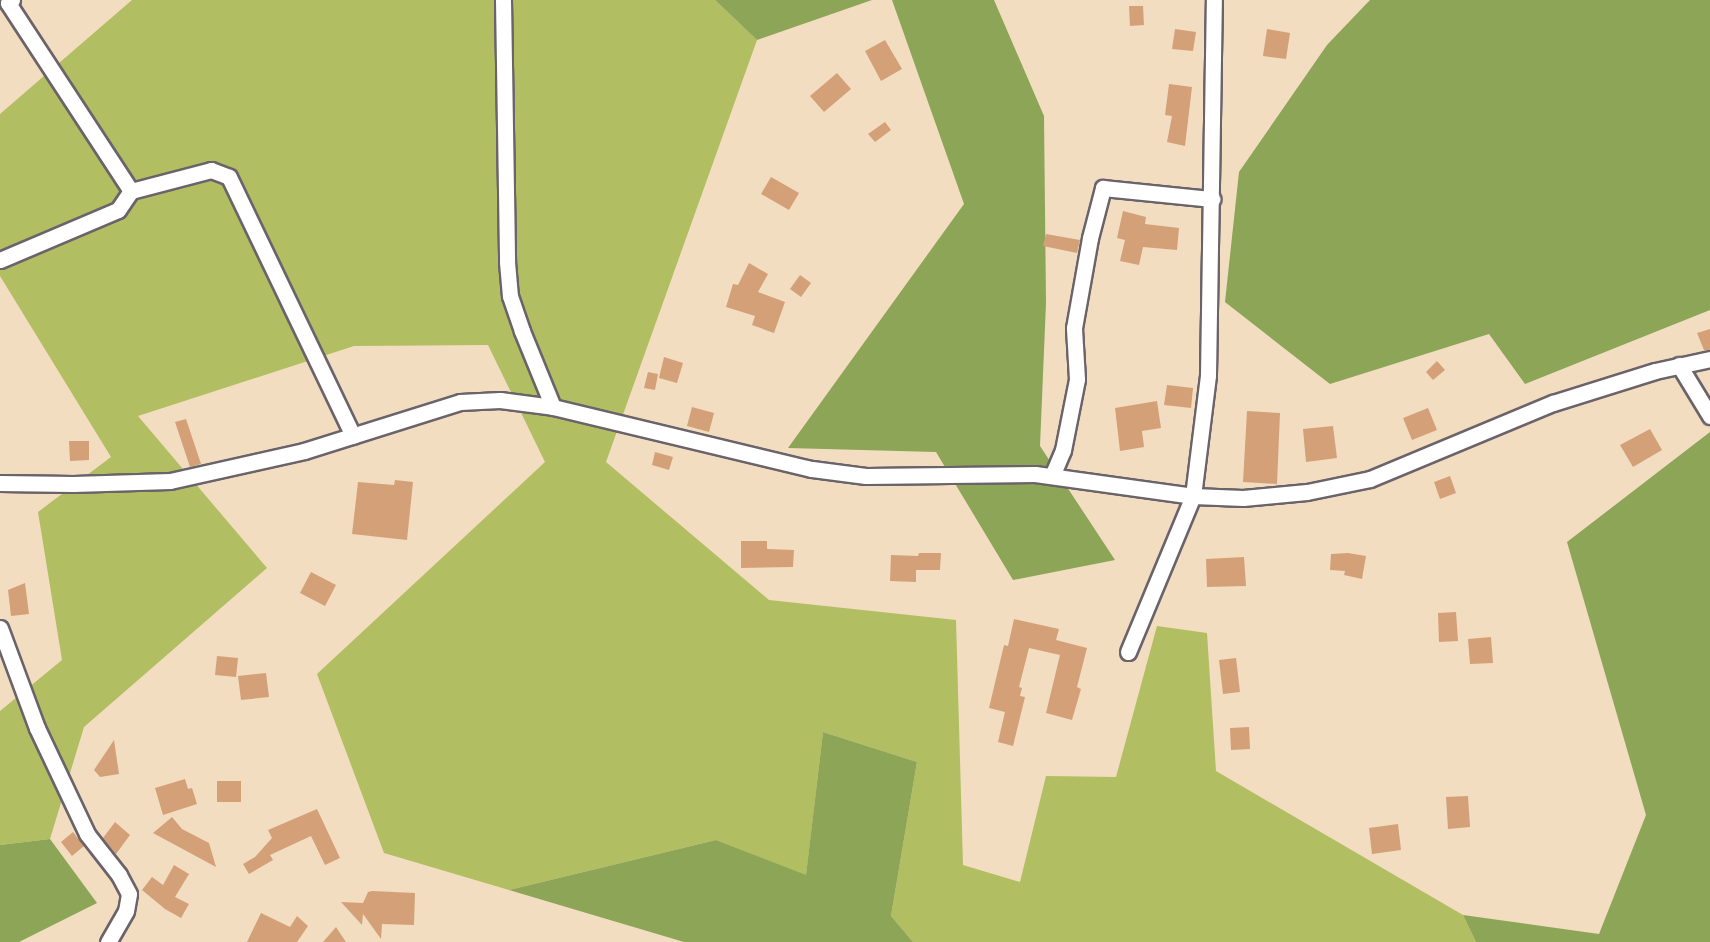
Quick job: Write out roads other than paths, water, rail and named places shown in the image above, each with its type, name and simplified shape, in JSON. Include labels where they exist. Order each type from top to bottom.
[{"type":"street","points":[[503,0],[506,239],[510,296],[553,407]]},
{"type":"street","points":[[1128,652],[1193,496],[1208,375],[1214,0]]},
{"type":"street","points":[[6,5],[131,191]]},
{"type":"street","points":[[0,260],[118,210],[131,191],[211,170],[229,177],[353,436]]},
{"type":"street","points":[[1052,476],[1063,450],[1077,379],[1074,328],[1090,238],[1103,188],[1212,199]]},
{"type":"street","points":[[0,483],[73,484],[170,481],[304,452],[460,402],[500,400],[553,407],[812,469],[866,476],[1052,476],[1193,496],[1243,498],[1343,487],[1370,479],[1553,403],[1679,365],[1710,359]]},
{"type":"street","points":[[1679,365],[1710,416]]},
{"type":"street","points":[[0,628],[37,728],[87,834],[119,874],[129,894],[126,911],[108,942]]}]
